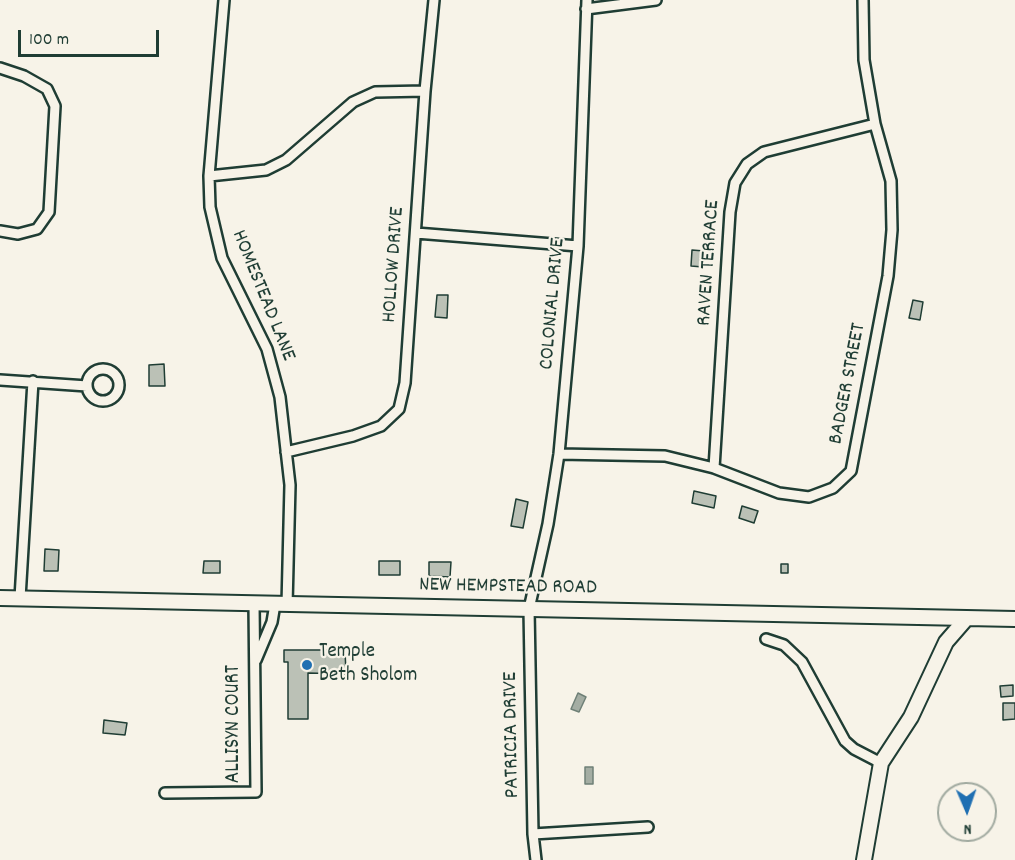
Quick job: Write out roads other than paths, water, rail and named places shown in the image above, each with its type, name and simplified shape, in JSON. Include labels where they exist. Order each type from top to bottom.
[{"type":"street","name":"HOMESTEAD LANE","points":[[224,0],[209,176],[210,207],[222,258],[267,349],[280,398],[290,484],[281,605],[254,665]]},
{"type":"street","name":"HOLLOW DRIVE","points":[[286,452],[353,436],[381,426],[399,409],[405,383],[425,91],[434,0]]},
{"type":"street","points":[[587,4],[656,0]]},
{"type":"street","name":"BADGER STREET","points":[[558,454],[665,456],[714,468],[779,493],[809,497],[833,489],[850,471],[888,276],[891,242],[891,181],[875,124],[864,60],[863,0]]},
{"type":"street","name":"COLONIAL DRIVE","points":[[529,609],[548,524],[558,454],[578,246],[587,4]]},
{"type":"street","points":[[0,68],[24,76],[47,89],[55,106],[49,212],[37,229],[18,234],[0,231]]},
{"type":"street","points":[[209,176],[266,170],[286,160],[353,102],[375,93],[425,91]]},
{"type":"street","name":"RAVEN TERRACE","points":[[714,468],[729,212],[735,183],[747,164],[764,153],[875,124]]},
{"type":"street","points":[[416,233],[578,246]]},
{"type":"street","points":[[0,380],[87,386]]},
{"type":"street","points":[[20,598],[33,381]]},
{"type":"street","name":"NEW HEMPSTEAD ROAD","points":[[0,598],[1015,619]]},
{"type":"street","name":"ALLISYN COURT","points":[[165,793],[256,792],[254,604]]},
{"type":"street","name":"PATRICIA DRIVE","points":[[529,609],[532,834],[536,860]]},
{"type":"street","points":[[864,860],[881,763],[911,717],[946,642],[966,619]]},
{"type":"street","points":[[765,639],[783,645],[796,655],[845,741],[854,749],[881,763]]},
{"type":"street","points":[[532,834],[648,827]]},
{"type":"place","name":"Temple Beth Sholom","points":[[307,665]]}]
